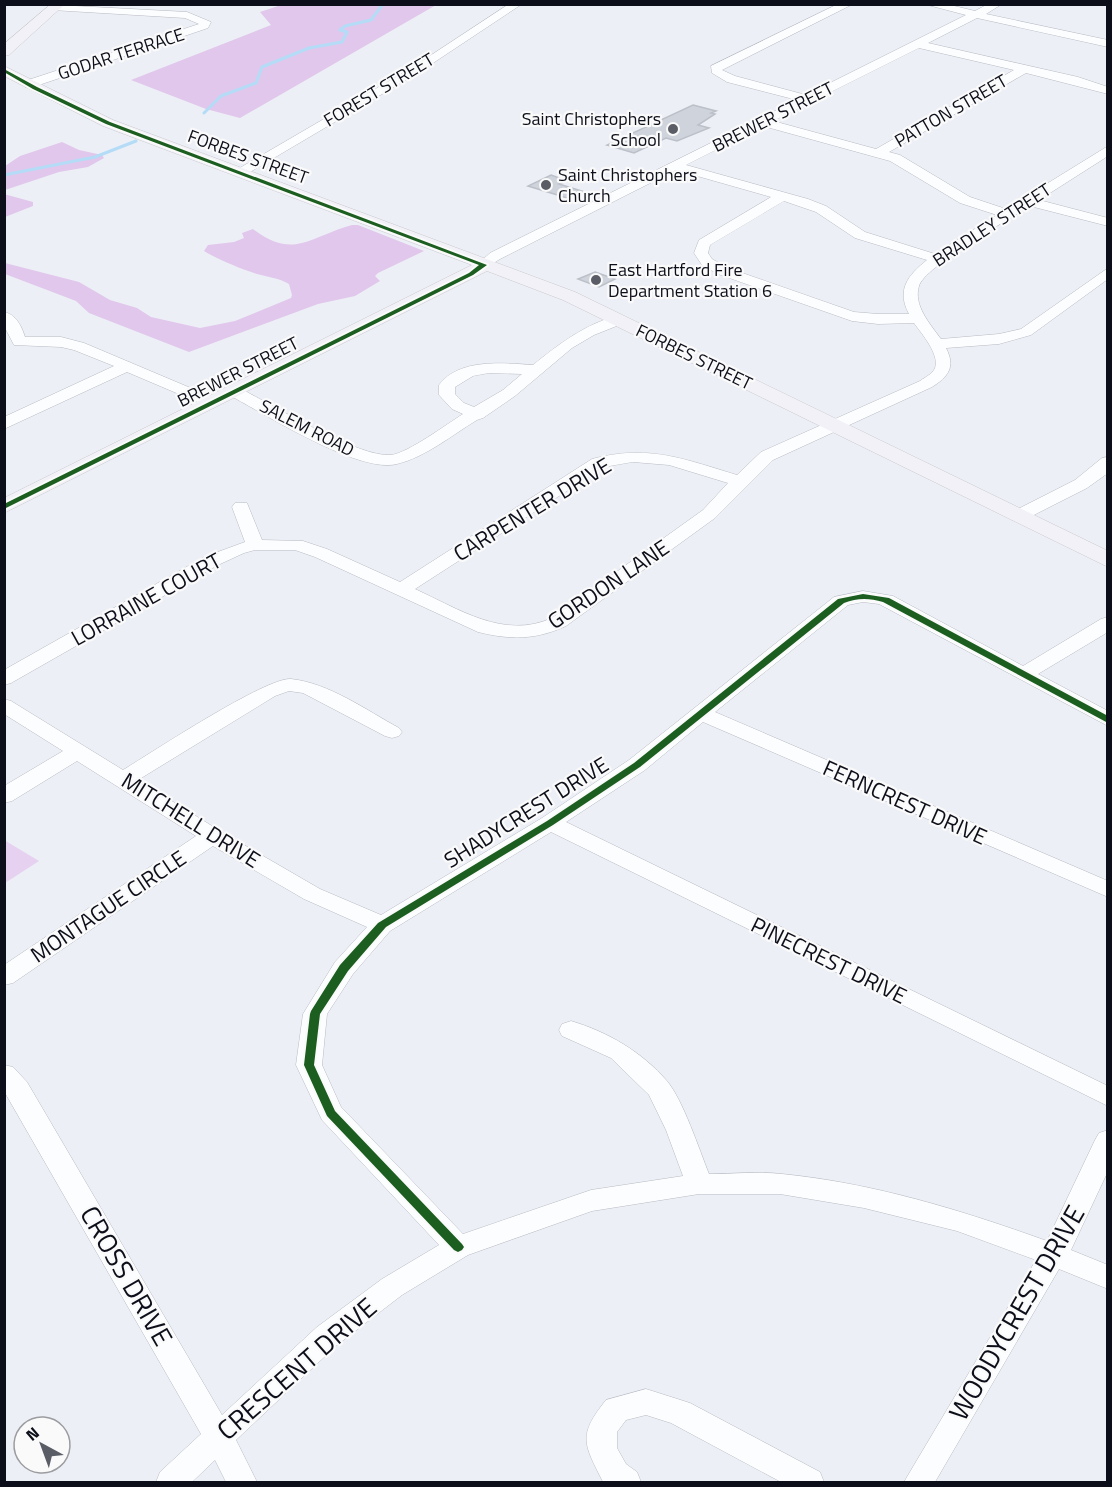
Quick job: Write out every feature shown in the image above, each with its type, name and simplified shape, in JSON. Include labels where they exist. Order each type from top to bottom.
[{"type":"main road","points":[[4,52],[58,6]]},
{"type":"main road","name":"FORBES STREET","points":[[4,70],[108,123],[560,292],[1107,560]]},
{"type":"main road","name":"BREWER STREET","points":[[4,507],[471,274],[484,265]]},
{"type":"street","name":"FOREST STREET","points":[[240,172],[417,69],[517,4]]},
{"type":"street","points":[[808,99],[731,79],[716,71],[717,66],[848,4]]},
{"type":"street","points":[[929,4],[1107,44]]},
{"type":"street","name":"BREWER STREET","points":[[484,265],[495,256],[997,4]]},
{"type":"street","name":"GODAR TERRACE","points":[[29,84],[204,26],[205,22],[187,15],[58,6]]},
{"type":"street","points":[[187,15],[200,6]]},
{"type":"street","points":[[917,44],[1107,91]]},
{"type":"street","name":"PATTON STREET","points":[[878,153],[1024,69]]},
{"type":"street","points":[[762,122],[878,153],[910,165],[965,200],[1009,214]]},
{"type":"street","name":"BRADLEY STREET","points":[[834,425],[926,384],[939,375],[944,366],[942,354],[918,318],[911,300],[911,287],[917,276],[937,259],[1107,150]]},
{"type":"street","points":[[675,166],[821,209],[846,227],[877,242],[937,259]]},
{"type":"street","points":[[783,196],[704,243],[701,253],[707,262],[723,271],[852,316],[878,319],[918,318]]},
{"type":"street","points":[[1028,201],[1107,222]]},
{"type":"street","points":[[935,344],[999,339],[1026,332],[1107,272]]},
{"type":"street","points":[[4,316],[14,327],[12,344],[61,342],[79,346],[213,403]]},
{"type":"street","name":"SALEM ROAD","points":[[235,392],[353,453],[370,458],[393,460],[410,454],[477,415],[509,393],[567,345],[619,320]]},
{"type":"street","points":[[4,424],[125,367]]},
{"type":"street","points":[[477,415],[458,406],[447,395],[447,385],[459,375],[478,369],[536,370]]},
{"type":"street","name":"GORDON LANE","points":[[255,545],[297,545],[321,553],[485,628],[506,634],[544,629],[559,622],[709,514],[767,456],[834,425]]},
{"type":"street","name":"CARPENTER DRIVE","points":[[401,590],[598,464],[612,458],[634,455],[658,458],[740,481]]},
{"type":"street","points":[[1018,516],[1092,477],[1104,469],[1107,462]]},
{"type":"street","points":[[241,507],[255,545]]},
{"type":"street","name":"LORRAINE COURT","points":[[4,679],[211,561],[238,549],[255,545]]},
{"type":"street","name":"SHADYCREST DRIVE","points":[[458,1247],[331,1113],[309,1065],[315,1014],[344,968],[382,925],[550,823],[637,765],[841,601],[869,595],[886,600],[1024,674]]},
{"type":"street","points":[[1107,623],[1024,674],[1107,720]]},
{"type":"street","points":[[124,778],[268,692],[288,685],[308,688],[392,732]]},
{"type":"street","name":"MITCHELL DRIVE","points":[[4,705],[124,778],[212,836],[312,894],[382,925]]},
{"type":"street","name":"FERNCREST DRIVE","points":[[702,714],[1107,890]]},
{"type":"street","points":[[4,796],[78,751]]},
{"type":"street","name":"PINECREST DRIVE","points":[[550,823],[1107,1097]]},
{"type":"street","name":"MONTAGUE CIRCLE","points":[[4,977],[212,836]]},
{"type":"street","points":[[571,1030],[620,1052],[659,1089],[679,1130],[699,1184]]},
{"type":"street","name":"CROSS DRIVE","points":[[4,1074],[18,1089],[219,1437],[242,1482]]},
{"type":"street","name":"WOODYCREST DRIVE","points":[[919,1482],[1068,1230],[1107,1140]]},
{"type":"street","name":"CRESCENT DRIVE","points":[[171,1482],[327,1336],[392,1287],[458,1247],[591,1201],[699,1184],[780,1184],[864,1197],[960,1221],[1054,1255],[1107,1278]]},
{"type":"street","points":[[626,1482],[615,1474],[602,1449],[602,1428],[617,1409],[646,1402],[679,1412],[808,1482]]},
{"type":"shaded area","points":[[281,5],[436,5],[240,118],[206,109],[131,80],[271,25],[260,12]]},
{"type":"shaded area","points":[[62,142],[79,150],[102,155],[104,158],[88,167],[59,172],[5,190],[5,166],[20,156]]},
{"type":"shaded area","points":[[4,194],[33,202],[33,206],[5,217]]},
{"type":"shaded area","points":[[352,225],[358,225],[424,251],[378,273],[375,276],[380,281],[355,296],[318,304],[189,352],[89,313],[76,301],[5,274],[5,263],[79,282],[110,300],[137,308],[151,317],[200,328],[235,321],[291,298],[292,295],[289,284],[216,257],[204,251],[208,245],[234,242],[244,238],[242,233],[253,229],[267,238],[291,245],[313,240]]},
{"type":"shaded area","points":[[4,840],[39,861],[5,883],[4,882]]},
{"type":"building","name":"Saint Christophers School","points":[[693,105],[716,111],[698,125],[709,128],[677,141],[666,138],[634,153],[607,145]]},
{"type":"building","name":"Saint Christophers Church","points":[[551,175],[567,181],[559,184],[591,194],[577,201],[528,186]]},
{"type":"building","points":[[595,272],[615,279],[599,287],[578,279]]},
{"type":"waterway","points":[[204,113],[221,96],[256,83],[262,67],[309,48],[342,42],[347,32],[340,30],[345,26],[371,20],[383,4]]},
{"type":"waterway","points":[[4,175],[95,157],[136,141]]},
{"type":"cycle path","points":[[4,70],[35,88],[108,123],[484,265]]},
{"type":"cycle path","points":[[4,507],[471,274],[484,265]]},
{"type":"cycle path","points":[[458,1247],[331,1113],[309,1065],[315,1014],[344,968],[382,925],[550,823],[637,765],[841,601],[847,599],[863,596],[886,600],[1108,720]]},
{"type":"place","name":"Saint Christophers School","points":[[673,129]]},
{"type":"place","name":"Saint Christophers Church","points":[[546,185]]},
{"type":"place","name":"East Hartford Fire Department Station 6","points":[[596,280]]}]
